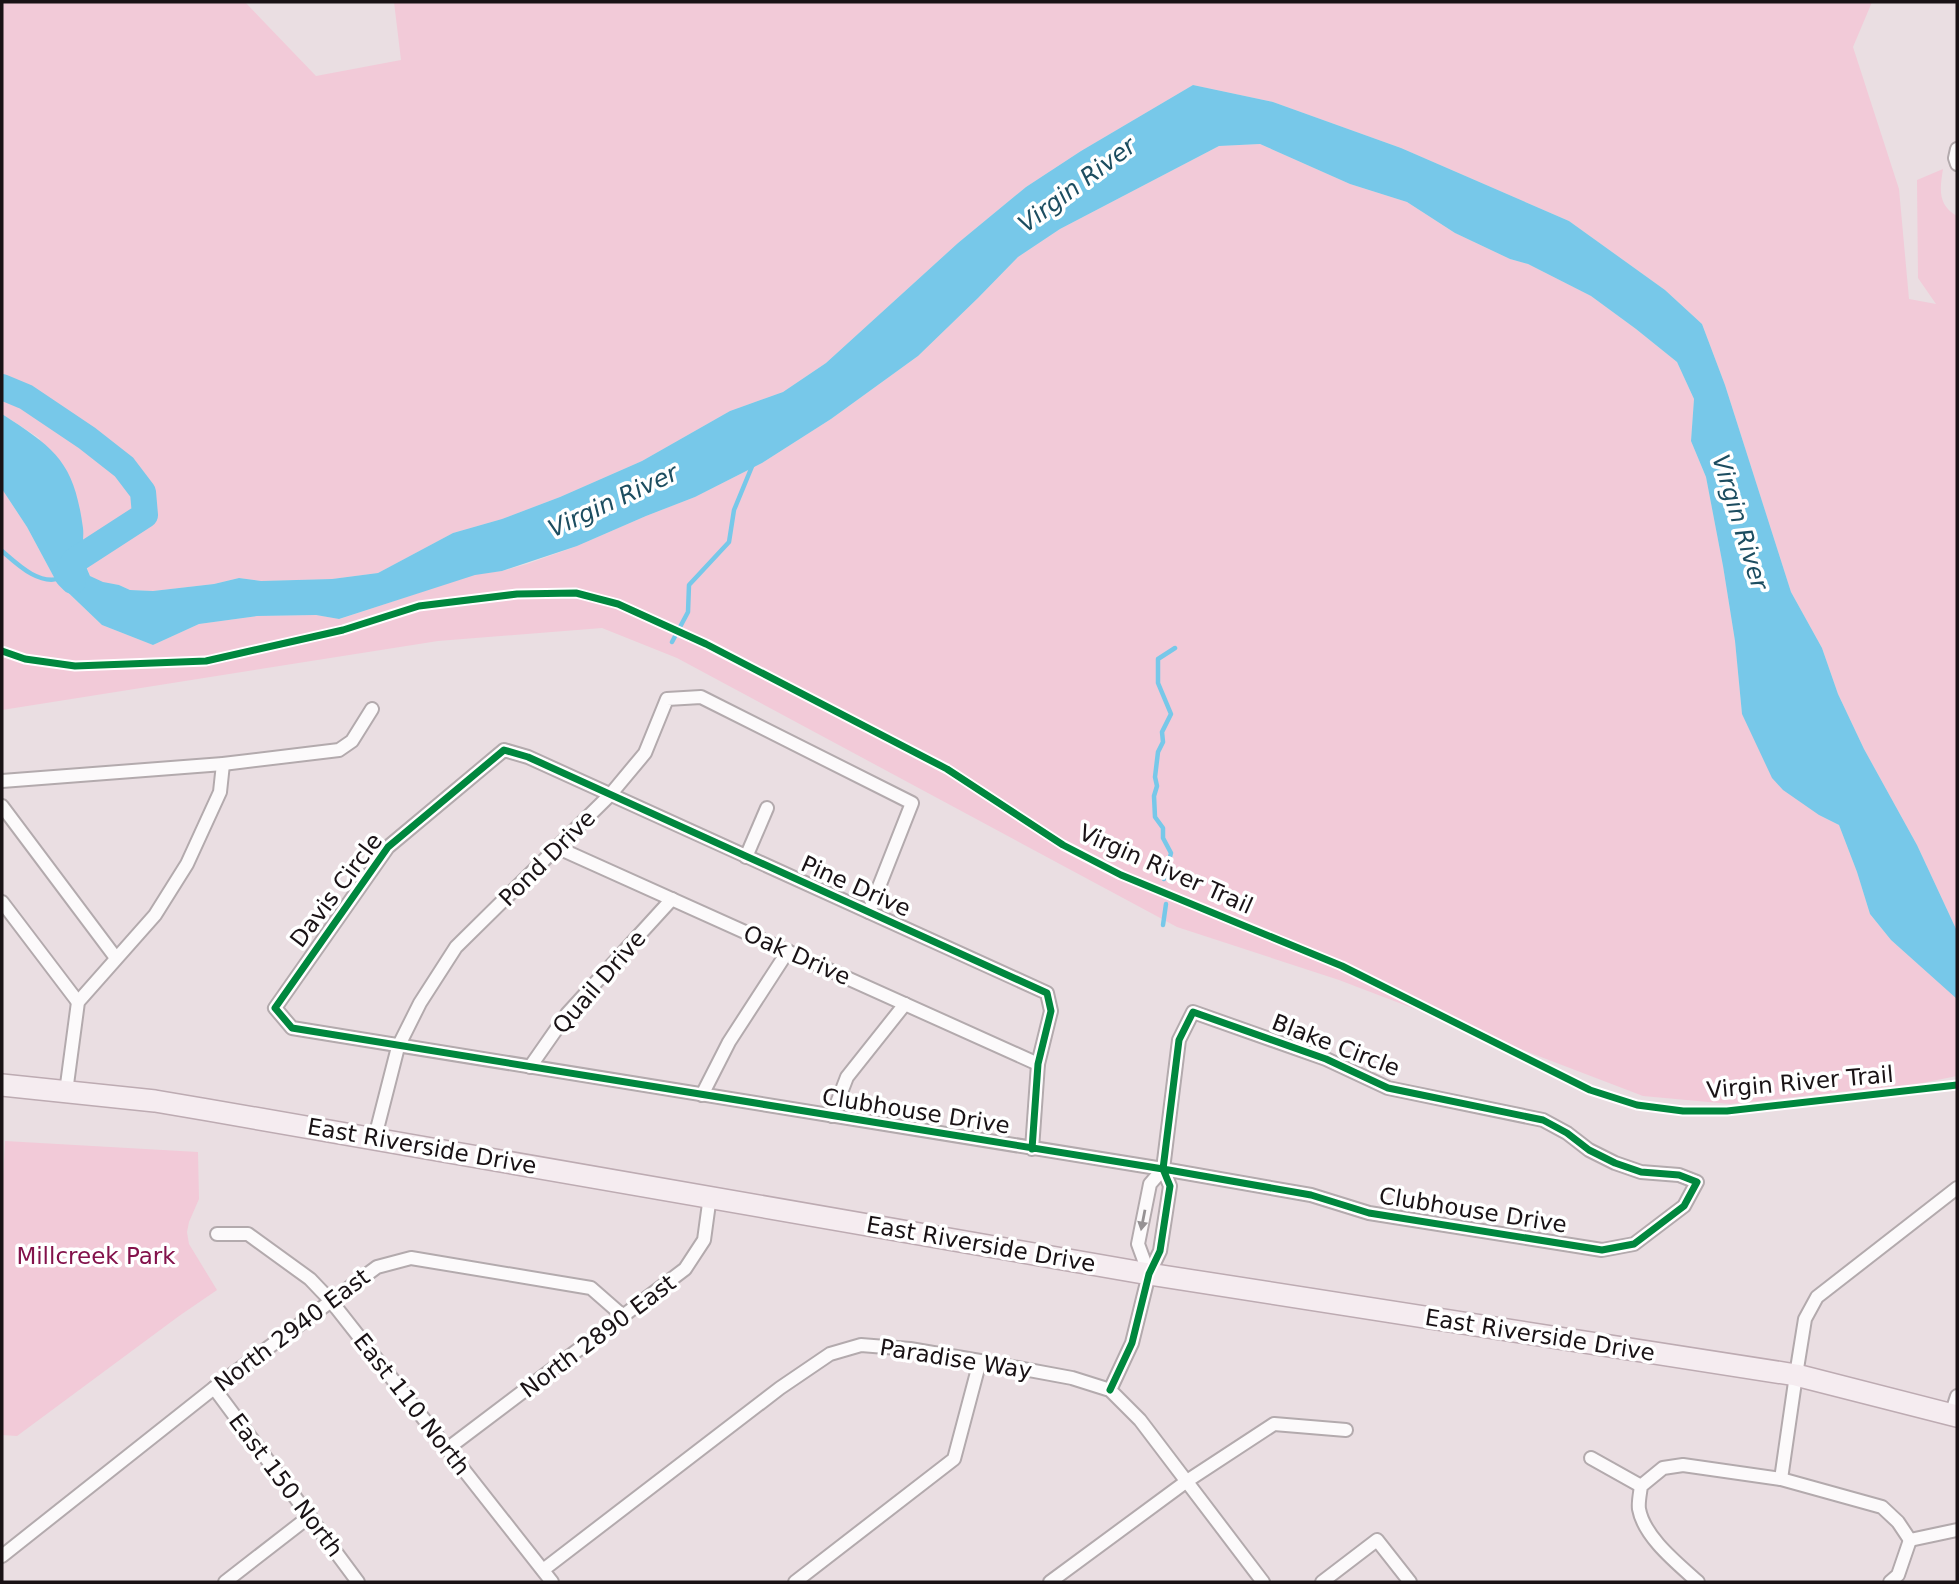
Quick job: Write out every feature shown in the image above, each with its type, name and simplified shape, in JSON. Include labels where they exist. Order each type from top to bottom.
[{"type":"main road","name":"East Riverside Drive","points":[[2,1085],[155,1101],[375,1137],[1149,1274],[1796,1375],[1955,1409]]},
{"type":"street","points":[[1957,149],[1957,164]]},
{"type":"street","name":"Pond Drive","points":[[375,1137],[398,1046],[420,1003],[456,947],[610,795],[645,753],[667,699],[701,697],[912,803],[869,912]]},
{"type":"street","points":[[2,781],[223,764],[339,750],[352,741],[372,709]]},
{"type":"street","name":"Pine Drive","points":[[504,750],[528,757],[1047,993],[1051,1011],[1038,1064],[1032,1149]]},
{"type":"street","name":"Davis Circle","points":[[275,1008],[388,847],[504,750]]},
{"type":"street","points":[[66,1092],[78,1002],[155,915],[187,864],[220,792],[223,764]]},
{"type":"street","points":[[2,806],[116,958]]},
{"type":"street","points":[[746,857],[767,808]]},
{"type":"street","name":"Oak Drive","points":[[556,847],[1038,1064]]},
{"type":"street","name":"Quail Drive","points":[[530,1067],[567,1014],[672,899]]},
{"type":"street","points":[[2,902],[78,1002]]},
{"type":"street","points":[[702,1095],[729,1042],[788,951]]},
{"type":"street","points":[[832,1116],[847,1077],[905,1004]]},
{"type":"street","name":"Clubhouse Drive","points":[[275,1008],[292,1028],[1163,1169],[1311,1195],[1370,1213],[1602,1250],[1634,1244],[1684,1206],[1697,1182]]},
{"type":"street","name":"Blake Circle","points":[[1163,1169],[1179,1040],[1193,1012],[1325,1059],[1388,1088],[1543,1119],[1589,1150],[1615,1163],[1641,1172],[1679,1175],[1697,1182]]},
{"type":"street","points":[[1110,1390],[1132,1343],[1149,1274],[1160,1251],[1170,1186],[1163,1169],[1150,1184],[1138,1244],[1149,1274]]},
{"type":"street","points":[[1782,1479],[1805,1319],[1817,1297],[1957,1188]]},
{"type":"street","name":"North 2890 East","points":[[447,1449],[685,1269],[704,1240],[710,1196]]},
{"type":"street","name":"East 110 North","points":[[218,1234],[248,1234],[310,1279],[331,1301],[552,1582]]},
{"type":"street","name":"North 2940 East","points":[[2,1556],[214,1388],[377,1267],[411,1258],[591,1287],[624,1316]]},
{"type":"street","name":"Paradise Way","points":[[543,1570],[780,1388],[830,1354],[861,1345],[910,1349],[980,1361],[1072,1378],[1110,1390],[1140,1420],[1263,1582]]},
{"type":"street","points":[[795,1582],[954,1459],[980,1361]]},
{"type":"street","name":"East 150 North","points":[[214,1388],[358,1582]]},
{"type":"street","points":[[1050,1582],[1187,1480],[1274,1424],[1346,1430]]},
{"type":"street","points":[[1591,1458],[1641,1486]]},
{"type":"street","points":[[1698,1582],[1669,1555],[1644,1525],[1638,1506],[1641,1486],[1663,1468],[1683,1465],[1782,1479],[1882,1507],[1898,1522],[1910,1540]]},
{"type":"street","points":[[225,1582],[310,1516]]},
{"type":"street","points":[[1910,1540],[1957,1530]]},
{"type":"street","points":[[1322,1582],[1377,1540],[1410,1582]]},
{"type":"street","points":[[1891,1582],[1898,1575],[1910,1540]]},
{"type":"green space","points":[[2,2],[245,2],[316,76],[401,60],[394,2],[1872,2],[1853,47],[1899,189],[1909,299],[1936,304],[1918,278],[1917,180],[1943,169],[1941,196],[1946,207],[1957,216],[1957,931],[1917,845],[1864,749],[1838,694],[1822,648],[1791,592],[1725,385],[1702,324],[1665,290],[1569,221],[1401,148],[1273,102],[1193,85],[1026,187],[958,243],[826,363],[783,392],[730,411],[642,461],[560,497],[502,519],[453,533],[378,573],[332,579],[261,581],[239,578],[214,584],[153,591],[130,590],[103,583],[90,576],[83,557],[83,531],[39,438],[2,414]]},
{"type":"green space","points":[[1260,144],[1350,184],[1407,202],[1455,233],[1510,259],[1528,264],[1591,296],[1677,362],[1694,399],[1691,441],[1706,477],[1723,566],[1735,641],[1742,714],[1819,815],[1839,825],[1870,914],[1891,940],[1957,998],[1957,1076],[1922,1083],[1730,1104],[1643,1096],[1339,980],[1177,927],[677,658],[602,628],[438,641],[2,710],[2,489],[27,527],[56,581],[102,625],[153,645],[199,624],[257,616],[316,615],[340,619],[475,574],[502,571],[577,546],[695,497],[762,463],[831,419],[918,356],[1018,257],[1060,229],[1219,146]]},
{"type":"green space","name":"Millcreek Park","points":[[5,1141],[198,1152],[199,1199],[187,1232],[189,1244],[217,1290],[17,1436],[2,1435],[2,1197]]},
{"type":"water","points":[[1193,85],[1273,102],[1401,148],[1569,221],[1665,290],[1702,324],[1725,385],[1791,592],[1822,648],[1838,694],[1864,749],[1917,845],[1957,931],[1957,999],[1891,940],[1870,914],[1839,825],[1819,815],[1783,790],[1772,778],[1742,714],[1735,641],[1723,566],[1706,477],[1691,441],[1694,399],[1677,362],[1591,296],[1528,264],[1510,259],[1455,233],[1407,202],[1350,184],[1260,144],[1219,146],[1060,229],[1018,257],[918,356],[831,419],[762,463],[695,497],[577,546],[502,571],[475,575],[339,619],[316,615],[257,616],[199,624],[153,645],[102,625],[56,581],[27,527],[2,489],[2,414],[49,448],[68,472],[79,506],[85,563],[90,576],[103,582],[130,590],[153,591],[214,584],[239,578],[261,581],[332,579],[378,573],[453,533],[502,519],[560,497],[642,461],[730,411],[783,392],[826,363],[958,243],[1026,187]]},
{"type":"waterway","name":"Virgin River","points":[[2,387],[26,397],[87,438],[124,467],[143,492],[145,515],[74,561],[68,576],[73,581]]},
{"type":"waterway","points":[[672,642],[688,612],[689,585],[729,542],[734,510],[753,464]]},
{"type":"waterway","points":[[2,551],[37,576],[53,580],[61,578]]},
{"type":"waterway","points":[[1164,879],[1171,853],[1163,838],[1163,828],[1155,817],[1154,796],[1158,752],[1163,742],[1162,732],[1171,714],[1158,683],[1158,659],[1175,648]]},
{"type":"waterway","points":[[1163,925],[1166,904]]},
{"type":"cycle path","name":"Virgin River Trail","points":[[2,651],[25,659],[75,666],[206,661],[343,630],[419,606],[517,594],[576,593],[618,604],[706,644],[947,769],[1063,845],[1121,875],[1342,966],[1590,1090],[1637,1105],[1683,1111],[1727,1111],[1957,1085]]},
{"type":"cycle path","points":[[1032,1149],[1038,1064],[1051,1011],[1047,993],[528,757],[504,750],[388,847],[275,1008],[292,1028],[1163,1169],[1311,1195],[1369,1213],[1602,1250],[1634,1244],[1684,1206],[1697,1182],[1679,1175],[1641,1172],[1615,1163],[1589,1150],[1567,1133],[1543,1120],[1388,1088],[1326,1059],[1193,1012],[1179,1040],[1163,1169],[1170,1186],[1160,1251],[1149,1274],[1132,1343],[1110,1390]]}]
